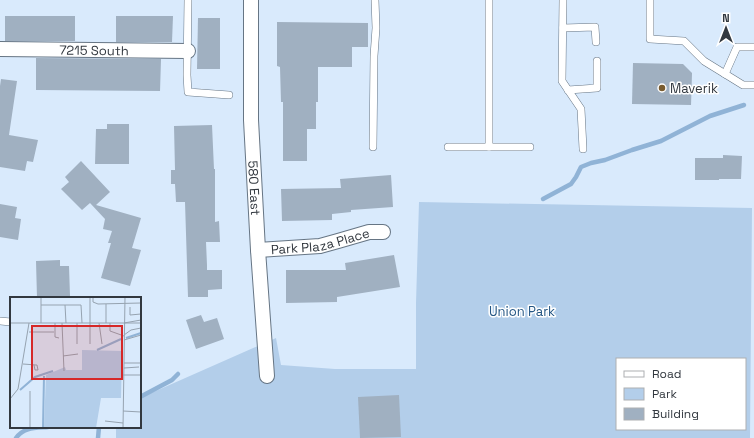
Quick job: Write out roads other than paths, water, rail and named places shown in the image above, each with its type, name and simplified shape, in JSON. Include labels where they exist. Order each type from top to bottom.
[{"type":"street","name":"580 East","points":[[250,0],[250,120],[267,376]]},
{"type":"street","name":"7215 South","points":[[0,49],[188,51]]},
{"type":"street","name":"Park Plaza Place","points":[[258,250],[320,246],[369,232],[382,232]]},
{"type":"lane","points":[[188,0],[188,92],[229,96]]},
{"type":"lane","points":[[373,147],[376,0]]},
{"type":"lane","points":[[489,0],[489,147]]},
{"type":"lane","points":[[563,0],[562,81],[581,109],[583,149]]},
{"type":"lane","points":[[650,0],[650,39],[684,41],[704,61],[743,85],[754,85]]},
{"type":"lane","points":[[563,28],[595,27],[596,42]]},
{"type":"lane","points":[[725,74],[737,47],[754,47]]},
{"type":"lane","points":[[568,90],[597,88],[597,61]]},
{"type":"lane","points":[[448,147],[530,147]]},
{"type":"lane","points":[[0,321],[10,322]]},
{"type":"waterway","points":[[543,199],[571,184],[581,167],[661,141],[710,116],[744,105]]},
{"type":"waterway","points":[[141,396],[172,380],[178,374]]},
{"type":"waterway","points":[[16,438],[19,434],[26,430],[34,428]]},
{"type":"waterway","points":[[98,438],[99,428]]},
{"type":"place","name":"Maverik","points":[[662,88]]},
{"type":"park label","name":"Union Park","points":[[522,311]]}]
